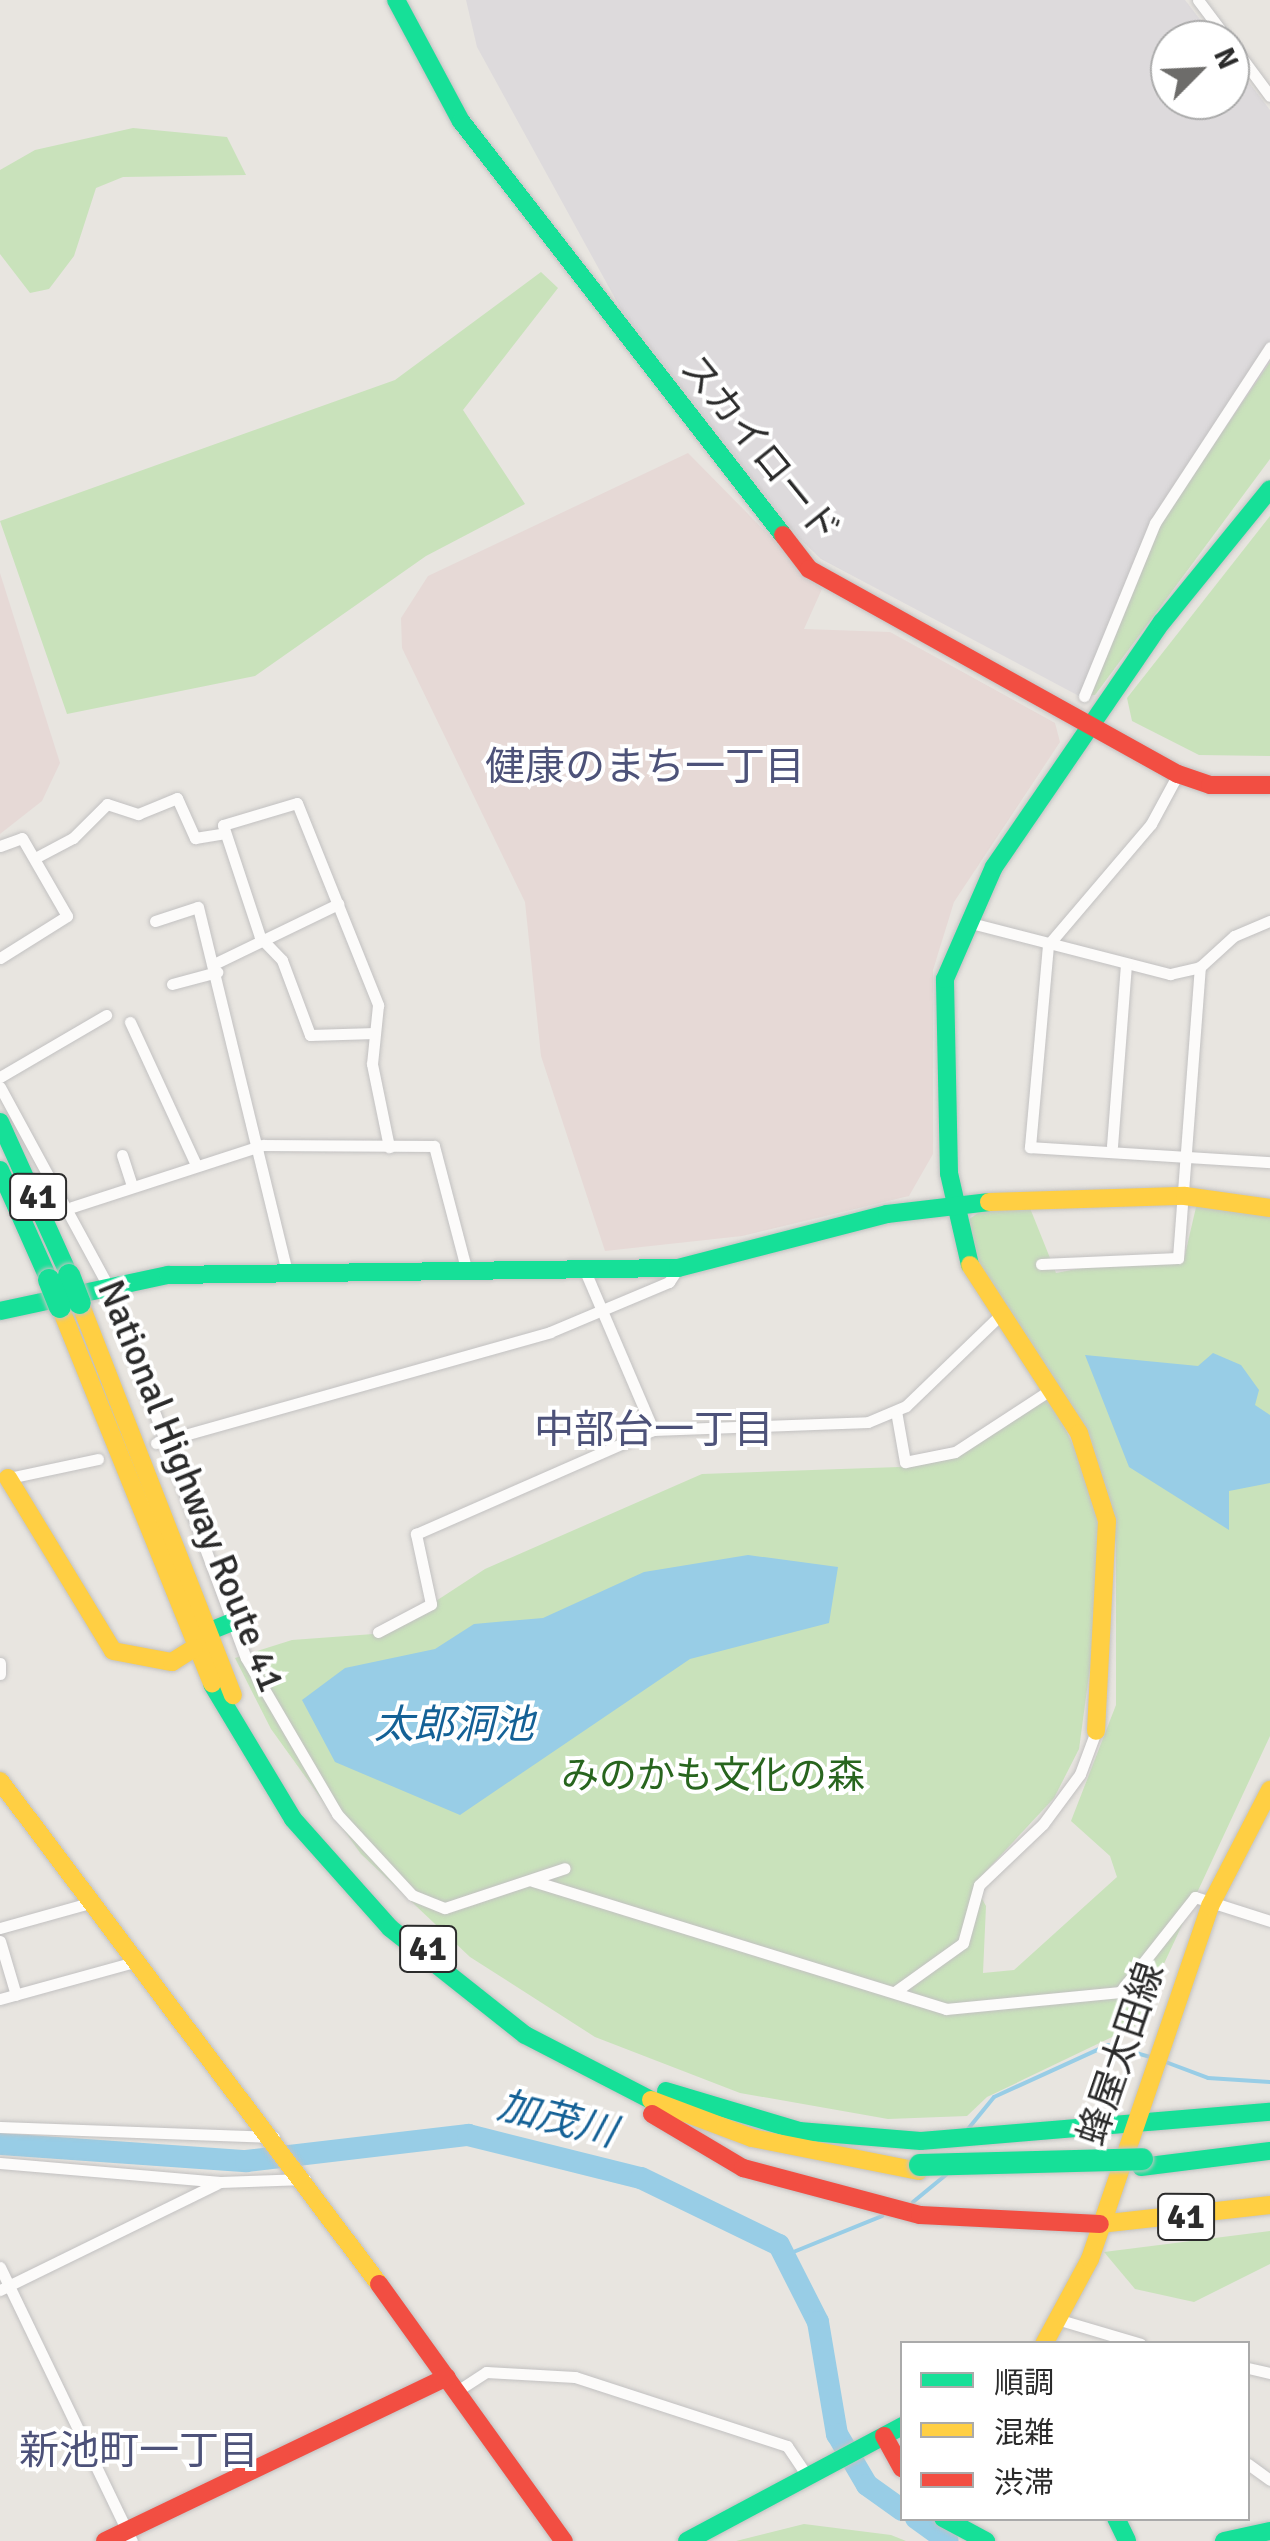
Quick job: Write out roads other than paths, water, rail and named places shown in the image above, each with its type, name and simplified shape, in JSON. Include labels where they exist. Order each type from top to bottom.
[{"type":"main road","name":"スカイロード","points":[[396,0],[461,121],[781,539],[842,590],[1178,774],[1210,785],[1270,784]]},
{"type":"main road","points":[[1096,1731],[1107,1521],[1053,1388],[996,1318],[962,1252],[951,1207],[944,996],[964,922],[1173,607],[1270,489]]},
{"type":"main road","name":"National Highway Route 41","points":[[0,1122],[35,1161],[59,1278]]},
{"type":"main road","name":"National Highway Route 41","points":[[0,1170],[59,1278],[199,1641],[246,1747],[351,1887],[421,1957],[584,2070],[752,2138],[919,2168],[1142,2163],[1270,2147]]},
{"type":"main road","points":[[0,1311],[106,1282],[287,1272],[678,1268],[951,1207],[1185,1196],[1270,1208]]},
{"type":"main road","points":[[4,1479],[113,1651],[172,1662],[232,1622]]},
{"type":"main road","name":"National Highway Route 41","points":[[199,1641],[265,1753],[362,1884],[442,1961],[560,2046],[724,2122],[919,2168]]},
{"type":"main road","points":[[0,1781],[274,2137],[564,2541]]},
{"type":"main road","name":"蜂屋太田線","points":[[1046,2341],[1060,2320],[1101,2225],[1152,2060],[1210,1906],[1270,1790]]},
{"type":"main road","name":"41","points":[[560,2046],[689,2100],[799,2131],[944,2139],[1270,2112]]},
{"type":"main road","name":"41","points":[[584,2070],[725,2160],[856,2203],[920,2215],[1101,2225],[1270,2205]]},
{"type":"main road","points":[[105,2541],[130,2536],[452,2384]]},
{"type":"main road","points":[[687,2541],[890,2433],[900,2462]]},
{"type":"main road","points":[[948,2521],[986,2541]]},
{"type":"main road","points":[[1224,2541],[1270,2532]]},
{"type":"street","points":[[1198,0],[1213,20]]},
{"type":"street","points":[[1250,69],[1270,96]]},
{"type":"street","points":[[1084,696],[1155,523],[1270,347]]},
{"type":"street","points":[[1178,774],[1151,824],[1048,945],[1030,1146],[1112,1146],[1270,1162],[1270,1150]]},
{"type":"street","points":[[35,858],[74,838],[107,804],[138,814],[177,798],[195,838],[221,834]]},
{"type":"street","points":[[375,1032],[310,1035],[221,834],[223,825],[298,803],[378,1005],[375,1032],[389,1147]]},
{"type":"street","points":[[0,846],[22,838],[67,916],[1,956]]},
{"type":"street","points":[[172,984],[216,968],[338,904]]},
{"type":"street","points":[[155,921],[198,907],[216,968],[230,1060],[262,1145],[287,1272]]},
{"type":"street","points":[[964,922],[1170,974],[1200,967],[1234,936],[1270,921]]},
{"type":"street","points":[[1112,1146],[1126,965]]},
{"type":"street","points":[[1041,1264],[1178,1258],[1189,1153],[1200,967]]},
{"type":"street","points":[[0,1077],[106,1015]]},
{"type":"street","points":[[130,1022],[196,1164]]},
{"type":"street","points":[[0,1087],[35,1161],[72,1206],[106,1282],[161,1441],[232,1622],[306,1767],[412,1894],[464,1907],[565,1868]]},
{"type":"street","points":[[72,1206],[262,1145],[434,1146],[467,1272]]},
{"type":"street","points":[[122,1155],[132,1186]]},
{"type":"street","points":[[161,1441],[337,1398],[600,1313],[669,1282],[678,1268]]},
{"type":"street","points":[[586,1271],[600,1313],[654,1430]]},
{"type":"street","points":[[378,1632],[431,1604],[416,1534],[654,1430],[868,1422],[896,1411],[996,1318]]},
{"type":"street","points":[[896,1411],[906,1462],[956,1452],[1053,1388]]},
{"type":"street","points":[[4,1479],[98,1459]]},
{"type":"street","points":[[0,1664],[0,1674]]},
{"type":"street","points":[[896,1992],[963,1943],[980,1885],[1042,1824],[1080,1774],[1096,1731]]},
{"type":"street","points":[[533,1880],[674,1931],[946,2009],[1120,1992],[1185,1902],[1270,1921]]},
{"type":"street","points":[[0,1928],[93,1902]]},
{"type":"street","points":[[0,1940],[16,1995]]},
{"type":"street","points":[[0,1999],[138,1961]]},
{"type":"street","points":[[0,2127],[274,2137]]},
{"type":"street","points":[[0,2163],[220,2182],[305,2179]]},
{"type":"street","points":[[5,2288],[220,2182]]},
{"type":"street","points":[[0,2267],[5,2288],[130,2536]]},
{"type":"street","points":[[1060,2320],[1130,2341]]},
{"type":"street","points":[[452,2384],[486,2372],[575,2378],[787,2446],[808,2477]]},
{"type":"water","points":[[1213,1353],[1241,1365],[1259,1390],[1255,1405],[1270,1415],[1270,1483],[1229,1491],[1229,1530],[1129,1467],[1085,1355],[1198,1366]]},
{"type":"water","name":"太郎洞池","points":[[748,1555],[838,1567],[829,1623],[690,1659],[460,1815],[335,1762],[302,1700],[345,1668],[435,1649],[474,1624],[543,1618],[644,1572]]},
{"type":"waterway","points":[[968,2129],[994,2097],[1108,2045],[1154,2058]]},
{"type":"waterway","points":[[1163,2061],[1208,2078],[1270,2082]]},
{"type":"waterway","name":"加茂川","points":[[0,2144],[246,2161],[468,2135],[641,2178],[779,2245],[818,2322],[837,2434],[867,2485],[900,2509]]},
{"type":"waterway","points":[[913,2202],[947,2174]]},
{"type":"waterway","points":[[786,2255],[882,2216]]},
{"type":"waterway","name":"加茂川","points":[[920,2521],[948,2541]]},
{"type":"district","name":"健康のまち一丁目","points":[[645,767]]},
{"type":"district","name":"中部台一丁目","points":[[654,1430]]},
{"type":"district","name":"新池町一丁目","points":[[139,2451]]},
{"type":"park label","name":"みのかも文化の森","points":[[713,1776]]}]
